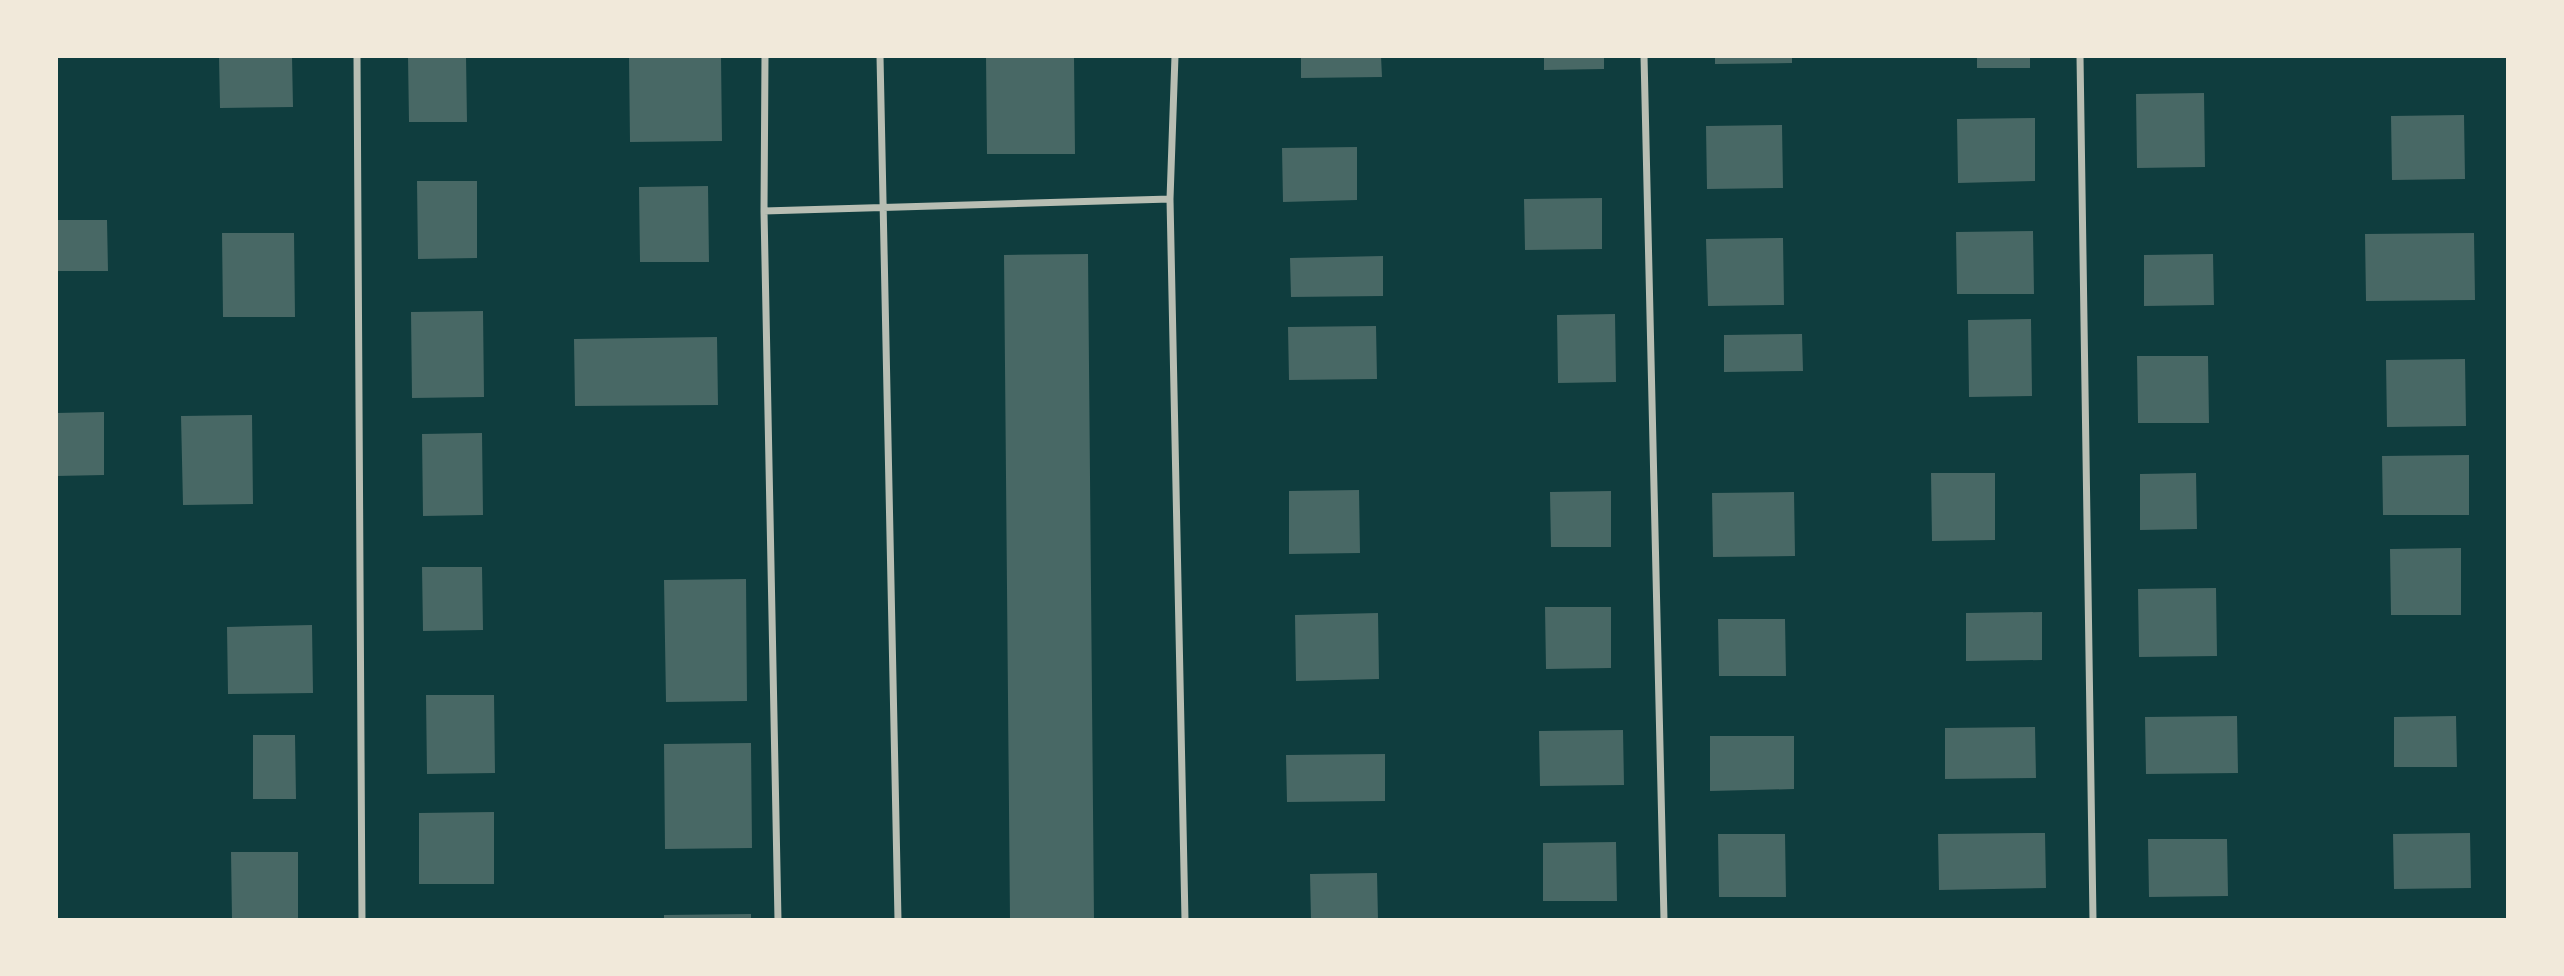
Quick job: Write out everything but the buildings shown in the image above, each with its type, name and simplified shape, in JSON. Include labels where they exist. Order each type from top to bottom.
[{"type":"street","points":[[357,56],[362,920]]},
{"type":"street","points":[[765,56],[764,211],[778,920]]},
{"type":"street","points":[[880,56],[881,208],[898,920]]},
{"type":"street","points":[[1175,56],[1170,199],[1185,920]]},
{"type":"street","points":[[1644,56],[1664,920]]},
{"type":"street","points":[[2080,56],[2093,920]]},
{"type":"street","points":[[764,211],[1170,199]]}]
